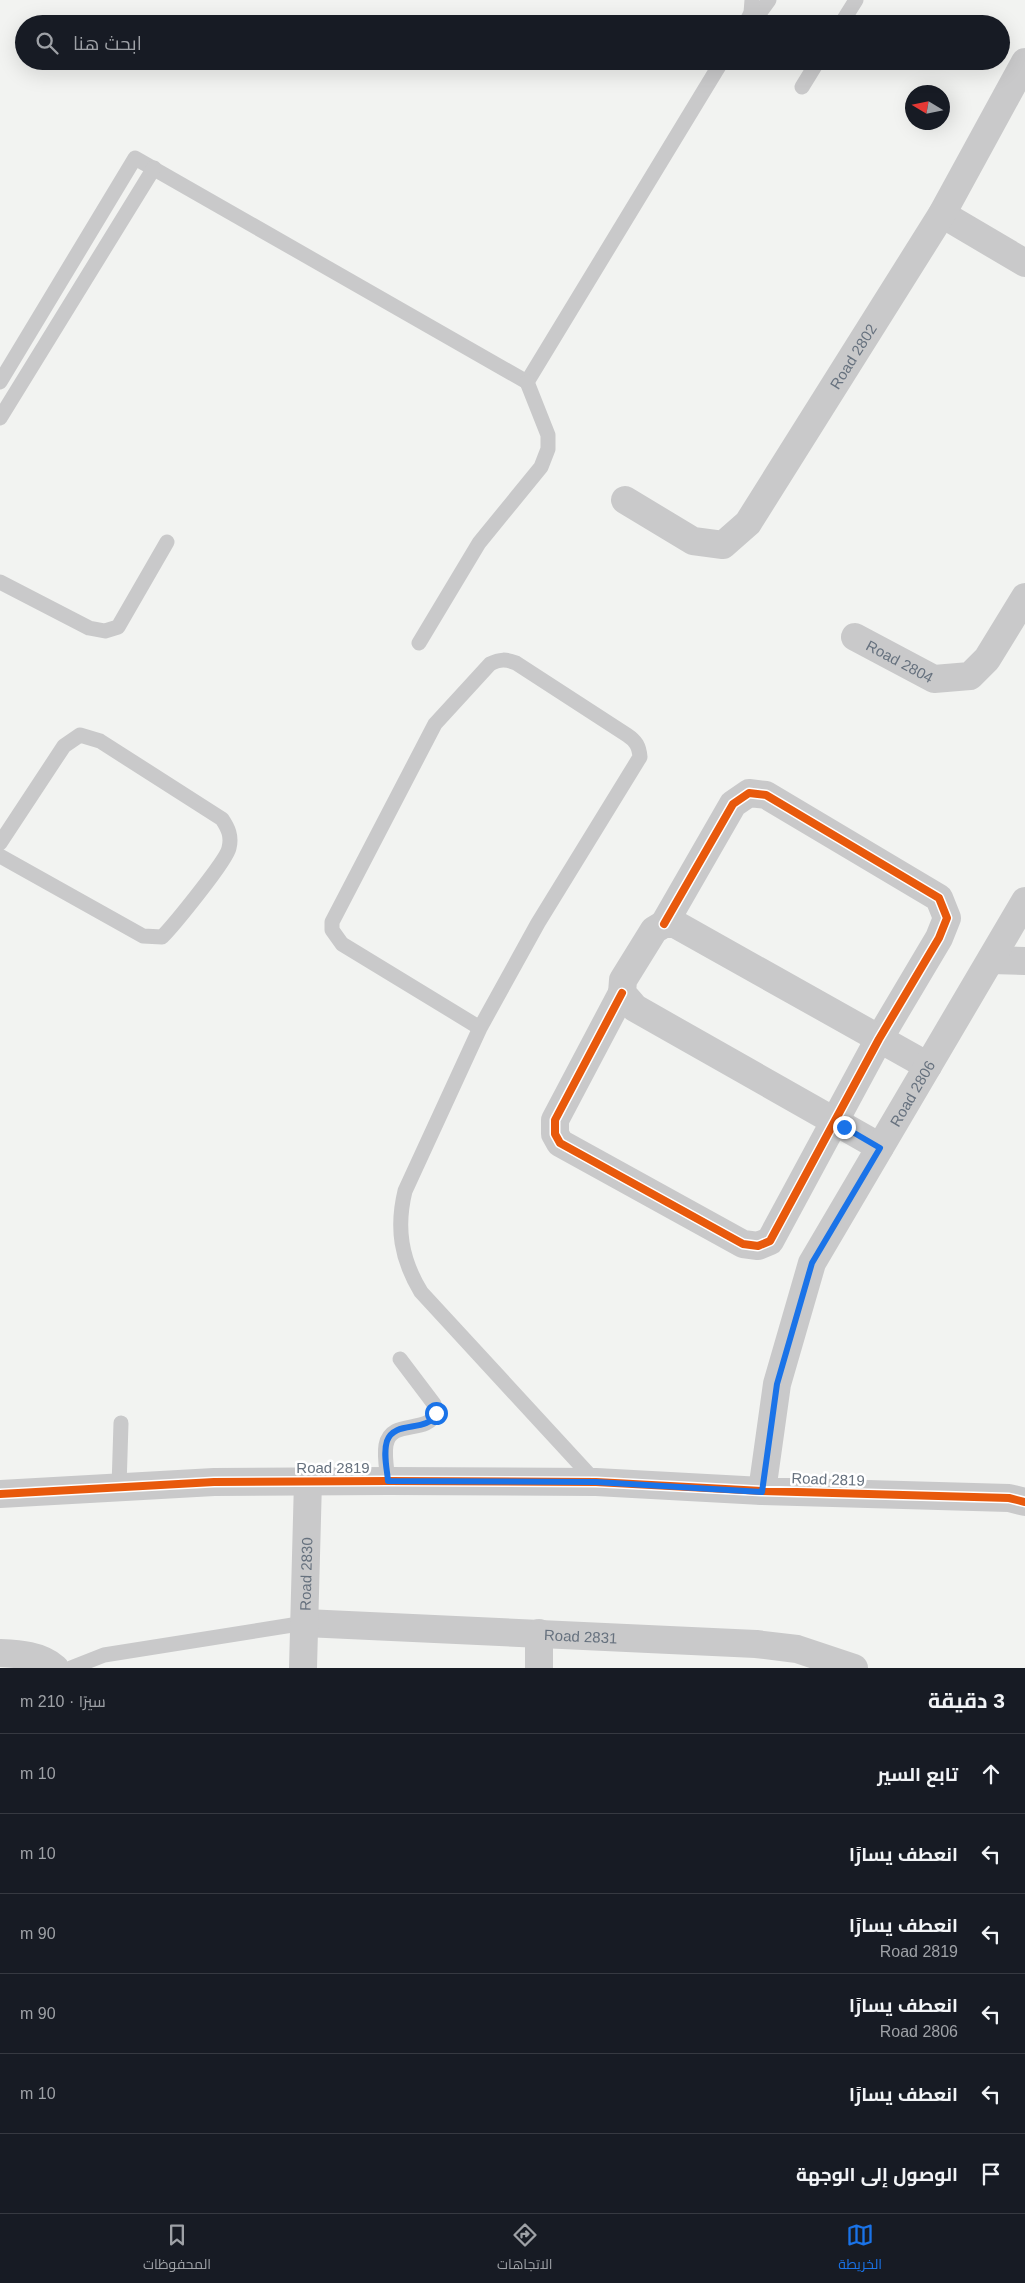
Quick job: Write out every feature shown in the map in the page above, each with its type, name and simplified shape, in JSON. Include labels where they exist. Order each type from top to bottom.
[{"type":"street","name":"Road 2802","points":[[625,500],[693,541],[723,545],[748,523],[942,214],[1025,62]]},
{"type":"street","points":[[942,214],[1025,263]]},
{"type":"street","name":"Road 2804","points":[[855,637],[934,679],[970,676],[986,659],[1025,597]]},
{"type":"street","points":[[749,793],[766,796],[939,898],[947,918],[939,938],[879,1040],[836,1123],[770,1241],[758,1246],[743,1244],[560,1144],[555,1134],[556,1120],[622,993],[623,980],[654,930],[664,924],[733,804],[749,793]]},
{"type":"street","name":"Road 2806","points":[[762,1492],[777,1384],[812,1263],[1025,901]]},
{"type":"street","points":[[664,924],[675,924],[928,1066]]},
{"type":"street","points":[[990,960],[1025,961]]},
{"type":"street","points":[[622,993],[635,1008],[880,1148]]},
{"type":"street","name":"Road 2830","points":[[303,1668],[308,1481]]},
{"type":"street","name":"Road 2819","points":[[0,1494],[214,1482],[596,1482],[762,1492],[1009,1498],[1025,1502]]},
{"type":"street","name":"Road 2831","points":[[304,1623],[756,1644],[796,1659],[854,1668]]},
{"type":"street","points":[[539,1633],[539,1668]]},
{"type":"street","points":[[0,1653],[20,1654],[47,1661],[56,1668]]},
{"type":"lane","points":[[749,12],[760,11],[769,0]]},
{"type":"lane","points":[[847,15],[856,0]]},
{"type":"lane","points":[[528,382],[717,70]]},
{"type":"lane","points":[[802,87],[812,70]]},
{"type":"lane","points":[[0,382],[136,158],[528,382],[548,435],[548,449],[541,467],[479,543],[418,643]]},
{"type":"lane","points":[[0,418],[154,168]]},
{"type":"lane","points":[[0,582],[89,628],[105,631],[118,627],[167,542]]},
{"type":"lane","points":[[480,1028],[342,944],[332,930],[332,922],[435,724],[490,664],[499,660],[508,660],[516,663],[635,740],[639,748],[640,757],[538,923],[480,1028],[406,1191],[400,1226],[405,1261],[421,1292],[596,1482]]},
{"type":"lane","points":[[0,844],[64,746],[80,735],[100,741],[222,819],[230,832],[229,849],[176,923],[162,937],[143,936],[0,856]]},
{"type":"lane","points":[[388,1481],[386,1448],[391,1434],[398,1429],[427,1423],[436,1413],[434,1404],[400,1359]]},
{"type":"lane","points":[[119,1487],[121,1424]]},
{"type":"lane","points":[[71,1668],[104,1654],[304,1623]]},
{"type":"cycle path","points":[[622,993],[555,1120],[555,1134],[560,1143],[743,1244],[758,1246],[770,1241],[879,1039],[939,938],[947,918],[939,898],[766,795],[749,793],[733,804],[664,924]]},
{"type":"cycle path","points":[[0,1494],[214,1482],[596,1482],[762,1491],[1009,1498],[1025,1502]]},
{"type":"route","points":[[436,1413],[431,1421],[398,1429],[388,1438],[386,1448],[388,1481],[596,1482],[762,1492],[777,1384],[812,1263],[880,1148],[844,1127]]}]
